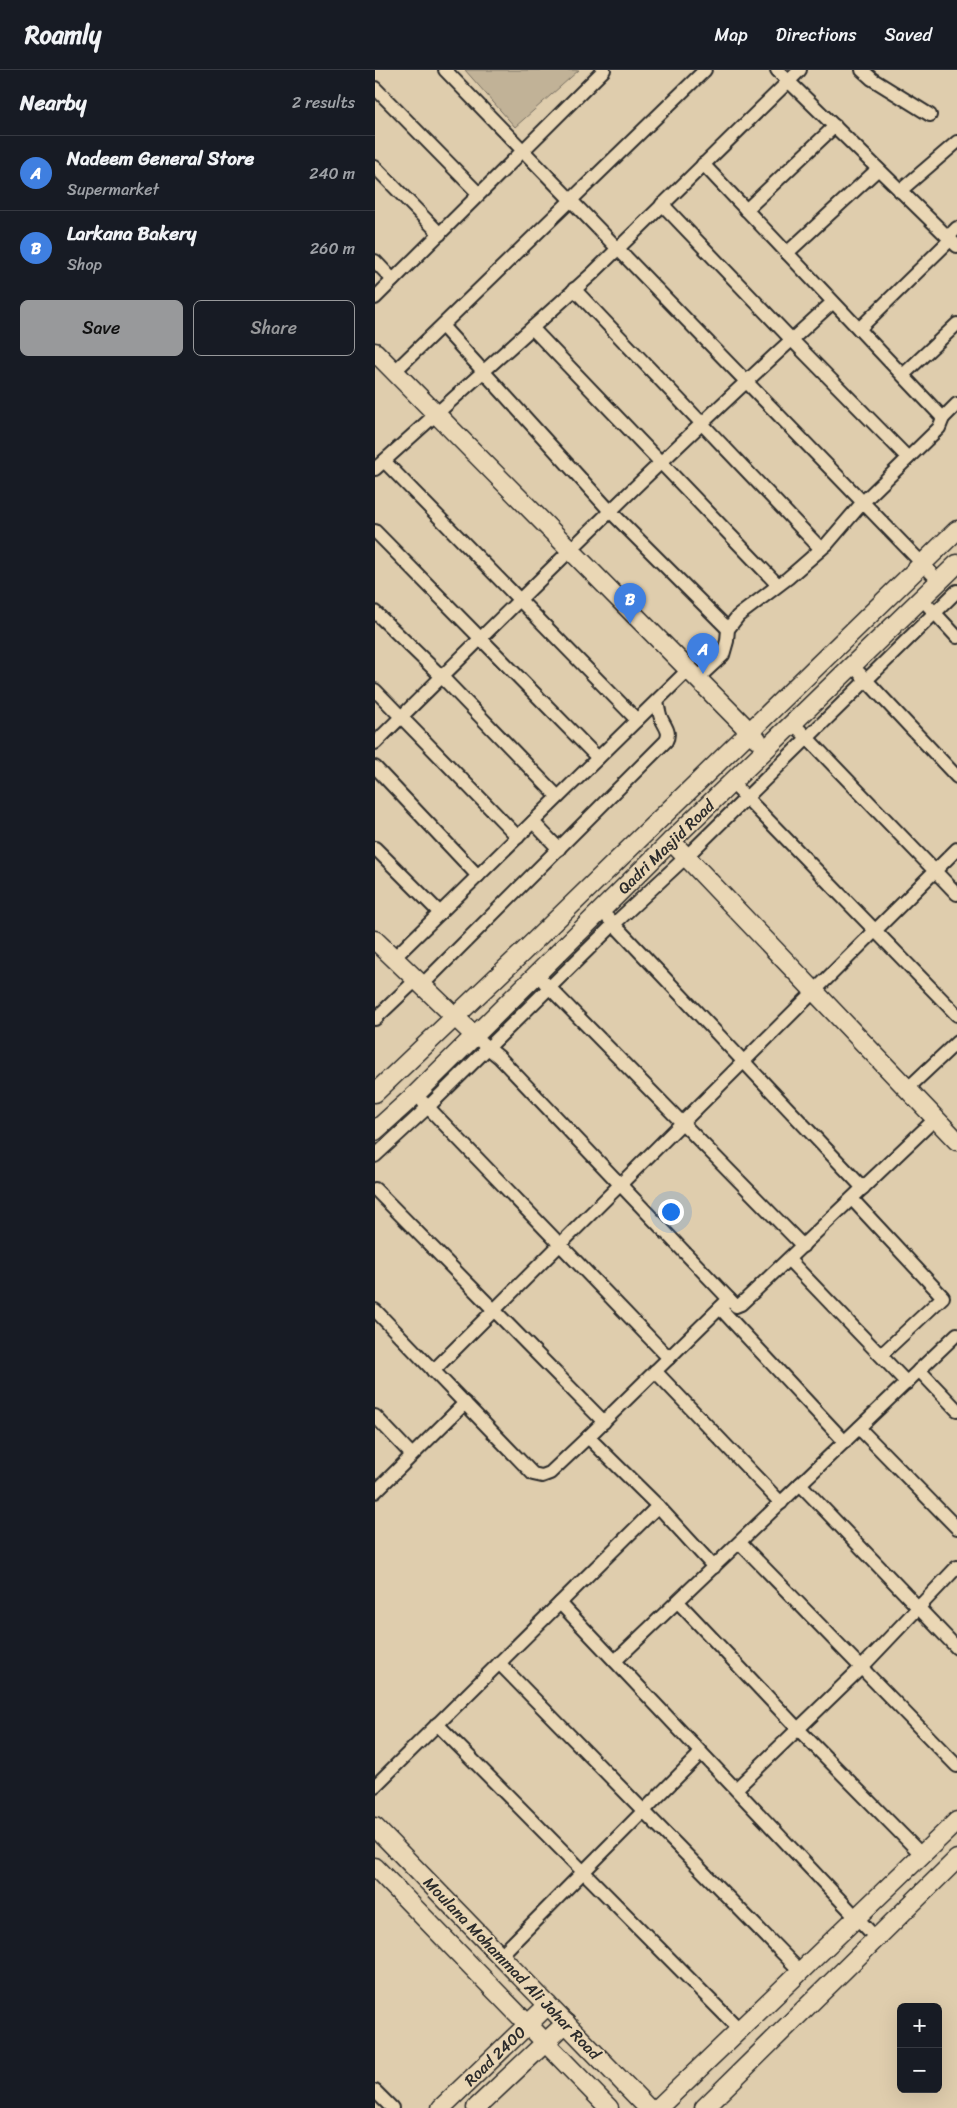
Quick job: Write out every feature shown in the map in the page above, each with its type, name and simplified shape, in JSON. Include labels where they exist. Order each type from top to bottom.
[{"type":"street","points":[[445,70],[939,581]]},
{"type":"street","points":[[375,298],[604,70]]},
{"type":"street","points":[[394,372],[443,327],[705,70]]},
{"type":"street","points":[[777,70],[900,190],[953,238],[859,329]]},
{"type":"street","points":[[637,720],[520,599],[379,465],[574,289],[800,70]]},
{"type":"street","points":[[862,70],[872,79],[931,116]]},
{"type":"street","points":[[375,88],[479,194]]},
{"type":"street","points":[[746,210],[835,126]]},
{"type":"street","points":[[900,190],[957,142]]},
{"type":"street","points":[[703,164],[943,418]]},
{"type":"street","points":[[375,166],[440,234]]},
{"type":"street","points":[[787,253],[879,169]]},
{"type":"street","points":[[662,204],[791,340],[908,458]]},
{"type":"street","points":[[375,261],[393,280]]},
{"type":"street","points":[[574,289],[821,549]]},
{"type":"street","points":[[375,743],[701,423],[833,302]]},
{"type":"street","points":[[903,375],[957,324]]},
{"type":"street","points":[[443,327],[610,511],[727,629]]},
{"type":"street","points":[[532,328],[778,586]]},
{"type":"street","points":[[375,352],[766,748]]},
{"type":"street","points":[[393,959],[657,701],[725,651],[727,629],[738,616],[778,586],[821,549],[863,502],[939,428],[943,418],[957,404]]},
{"type":"street","name":"Qadri Masjid Road","points":[[375,1093],[522,953],[957,530]]},
{"type":"street","points":[[375,531],[598,758]]},
{"type":"street","name":"Qadri Masjid Road","points":[[375,1131],[422,1100],[481,1042],[537,974],[671,841],[733,783],[792,722],[957,564]]},
{"type":"street","points":[[481,1042],[549,987],[686,857],[865,679],[957,591]]},
{"type":"street","points":[[921,598],[957,637]]},
{"type":"street","points":[[375,612],[558,798]]},
{"type":"street","points":[[853,665],[957,777]]},
{"type":"street","points":[[375,690],[518,836]]},
{"type":"street","points":[[375,1019],[418,984],[666,742],[669,736],[657,701]]},
{"type":"street","points":[[792,722],[957,894]]},
{"type":"street","points":[[375,767],[478,876]]},
{"type":"street","points":[[733,783],[957,1015]]},
{"type":"street","points":[[533,822],[559,848]]},
{"type":"street","points":[[671,841],[957,1142]]},
{"type":"street","points":[[375,848],[440,913]]},
{"type":"street","points":[[433,1371],[957,849]]},
{"type":"street","points":[[601,910],[863,1188]]},
{"type":"street","points":[[375,940],[418,984],[481,1042],[621,1183],[845,1442]]},
{"type":"street","points":[[537,974],[803,1246]]},
{"type":"street","points":[[907,1089],[957,1042]]},
{"type":"street","points":[[375,1156],[422,1100],[669,1358]]},
{"type":"street","points":[[725,1303],[736,1306],[741,1304],[935,1119]]},
{"type":"street","points":[[375,1189],[604,1422]]},
{"type":"street","points":[[852,1200],[943,1297],[881,1355]]},
{"type":"street","points":[[789,1260],[907,1382]]},
{"type":"street","points":[[375,1310],[533,1474],[541,1476],[550,1473],[725,1303]]},
{"type":"street","points":[[615,1661],[957,1334]]},
{"type":"street","points":[[919,1370],[957,1410]]},
{"type":"street","points":[[655,1372],[781,1503]]},
{"type":"street","points":[[375,1492],[465,1403]]},
{"type":"street","points":[[375,1416],[412,1455]]},
{"type":"street","points":[[859,1428],[957,1528]]},
{"type":"street","points":[[588,1437],[658,1506],[714,1567]]},
{"type":"street","points":[[800,1484],[957,1648]]},
{"type":"street","points":[[375,1786],[658,1506]]},
{"type":"street","points":[[740,1543],[957,1766]]},
{"type":"street","points":[[735,1789],[862,1667],[957,1567]]},
{"type":"street","points":[[677,1602],[922,1855]]},
{"type":"street","points":[[560,1603],[876,1938]]},
{"type":"street","points":[[499,1663],[801,1972]]},
{"type":"street","points":[[437,1724],[740,2030]]},
{"type":"street","points":[[500,1956],[701,1753]]},
{"type":"street","points":[[666,2106],[740,2030],[957,1821]]},
{"type":"street","name":"Moulana Mohammad Ali Johar Road","points":[[375,1827],[648,2108]]},
{"type":"street","points":[[705,2108],[957,1858]]},
{"type":"street","name":"Moulana Mohammad Ali Johar Road","points":[[375,1867],[609,2108]]},
{"type":"street","name":"Road 2400","points":[[450,2105],[548,2005]]},
{"type":"street","name":"Road 2400","points":[[476,2108],[566,2023]]},
{"type":"street","points":[[375,2091],[392,2108]]},
{"type":"shaded area","points":[[465,70],[579,70],[515,127]]},
{"type":"place","name":"Larkana Bakery","points":[[630,624]]},
{"type":"place","name":"Nadeem General Store","points":[[703,674]]}]
